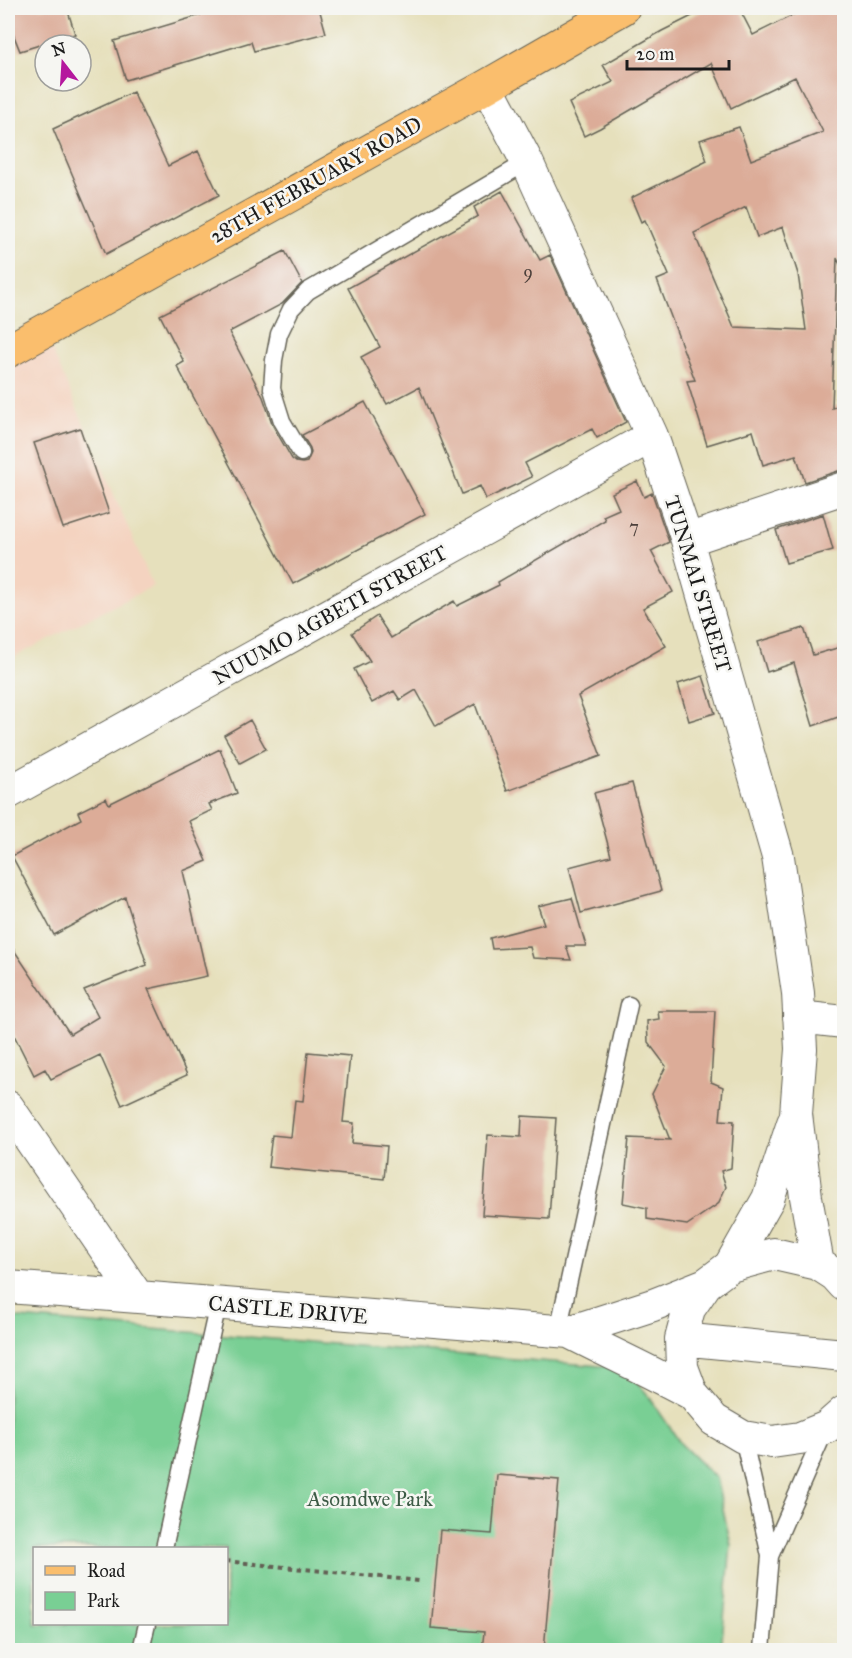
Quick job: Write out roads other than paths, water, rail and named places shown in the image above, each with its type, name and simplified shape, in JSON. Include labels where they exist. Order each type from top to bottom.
[{"type":"main road","name":"28TH FEBRUARY ROAD","points":[[8,351],[487,86],[623,8]]},
{"type":"street","name":"TUNMAI STREET","points":[[487,86],[526,162],[652,436],[687,540],[778,857],[798,993],[801,1049],[796,1114],[806,1197],[836,1276]]},
{"type":"street","name":"NUUMO AGBETI STREET","points":[[8,793],[652,436]]},
{"type":"street","points":[[687,540],[844,488]]},
{"type":"street","points":[[799,1017],[844,1022]]},
{"type":"street","points":[[8,1107],[138,1296]]},
{"type":"street","name":"TUNMAI STREET","points":[[693,1394],[682,1367],[681,1339],[689,1310],[718,1275],[768,1199],[796,1114]]},
{"type":"street","name":"CASTLE DRIVE","points":[[8,1287],[564,1331],[653,1305],[718,1275],[774,1254],[836,1276]]},
{"type":"street","name":"CASTLE DRIVE","points":[[564,1331],[655,1373],[693,1394]]},
{"type":"street","points":[[681,1339],[844,1355]]},
{"type":"street","points":[[693,1394],[714,1420],[744,1437],[772,1442],[800,1438],[836,1419]]},
{"type":"lane","points":[[301,453],[282,421],[272,389],[279,334],[291,309],[308,291],[526,162]]},
{"type":"lane","points":[[564,1331],[629,1005]]},
{"type":"lane","points":[[164,1547],[218,1304]]},
{"type":"lane","points":[[770,1556],[836,1419]]},
{"type":"lane","points":[[744,1437],[770,1556],[762,1650]]},
{"type":"lane","points":[[141,1650],[147,1625]]},
{"type":"park label","name":"Asomdwe Park","points":[[370,1499]]}]
